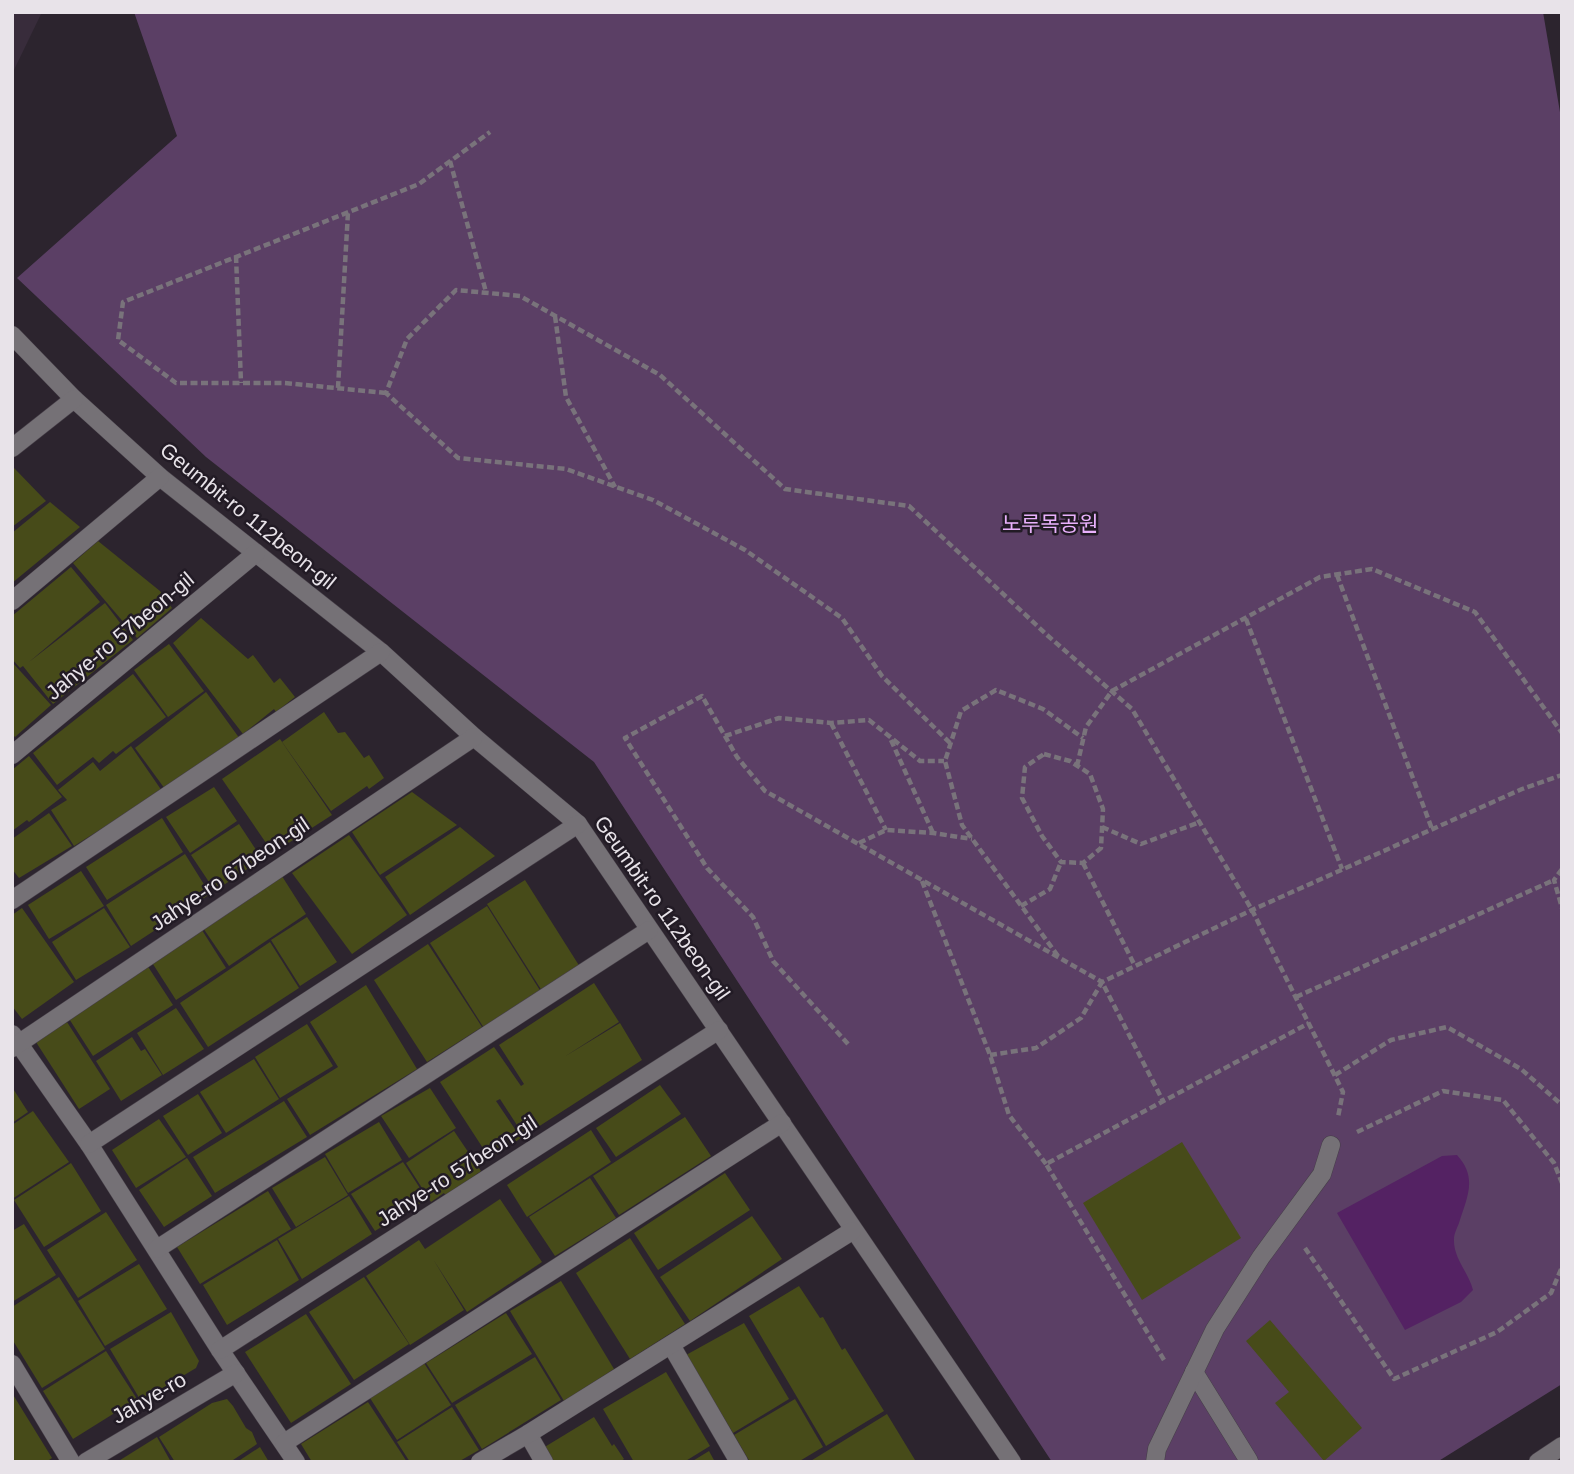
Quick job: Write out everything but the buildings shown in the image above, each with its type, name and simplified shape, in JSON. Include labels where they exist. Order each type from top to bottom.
[{"type":"street","name":"Geumbit-ro 112beon-gil","points":[[12,335],[74,398],[160,477],[381,652],[474,737],[578,824],[782,1123],[852,1231],[1012,1462]]},
{"type":"street","points":[[12,448],[74,398]]},
{"type":"street","points":[[12,601],[160,477]]},
{"type":"street","name":"Jahye-ro 57beon-gil","points":[[12,755],[256,553]]},
{"type":"street","points":[[12,900],[381,652]]},
{"type":"street","name":"Jahye-ro 67beon-gil","points":[[15,1042],[474,737]]},
{"type":"street","points":[[89,1144],[578,824]]},
{"type":"street","points":[[157,1249],[649,930]]},
{"type":"street","name":"Jahye-ro 57beon-gil","points":[[220,1350],[719,1030]]},
{"type":"street","points":[[15,1042],[89,1144],[220,1350],[296,1462]]},
{"type":"street","points":[[284,1443],[782,1123]]},
{"type":"street","points":[[1155,1462],[1157,1449],[1215,1329],[1261,1256],[1322,1174],[1331,1144]]},
{"type":"street","points":[[480,1462],[852,1231]]},
{"type":"street","points":[[671,1345],[740,1462]]},
{"type":"street","points":[[12,1364],[71,1462]]},
{"type":"street","points":[[1194,1372],[1249,1461]]},
{"type":"street","name":"Jahye-ro","points":[[86,1462],[236,1373]]},
{"type":"street","points":[[528,1434],[544,1462]]},
{"type":"street","points":[[1538,1462],[1562,1446]]},
{"type":"path","points":[[490,132],[419,184],[123,302],[118,340],[176,383],[285,383],[386,393],[458,458],[566,469],[653,500],[745,550],[842,618],[882,676],[950,743]]},
{"type":"path","points":[[450,161],[486,292]]},
{"type":"path","points":[[338,388],[348,212]]},
{"type":"path","points":[[236,256],[241,383]]},
{"type":"path","points":[[386,393],[407,338],[456,290],[520,296],[660,375],[785,489],[909,506],[1132,709],[1252,910],[1335,1074],[1343,1092],[1331,1144]]},
{"type":"path","points":[[555,316],[566,397],[615,487]]},
{"type":"path","points":[[1077,766],[1086,727],[1112,691],[1320,578],[1372,569],[1475,611],[1562,733]]},
{"type":"path","points":[[1337,575],[1432,830]]},
{"type":"path","points":[[1245,618],[1342,869]]},
{"type":"path","points":[[1059,958],[962,825],[944,761],[961,711],[996,690],[1043,709],[1083,738]]},
{"type":"path","points":[[848,1044],[774,961],[753,917],[707,868],[625,738],[702,696],[737,757],[765,791],[1102,982],[1163,1101]]},
{"type":"path","points":[[725,736],[779,718],[831,723],[869,720],[920,761],[944,761]]},
{"type":"path","points":[[831,723],[886,830]]},
{"type":"path","points":[[891,739],[933,833]]},
{"type":"path","points":[[1044,754],[1070,761],[1090,774],[1103,809],[1101,848],[1083,863],[1061,862],[1042,836],[1021,798],[1025,767],[1044,754]]},
{"type":"path","points":[[990,1055],[1036,1048],[1081,1018],[1102,982],[1342,869],[1522,789],[1562,775]]},
{"type":"path","points":[[1102,827],[1141,844],[1200,822]]},
{"type":"path","points":[[858,844],[886,830],[973,839]]},
{"type":"path","points":[[1021,906],[1050,889],[1061,862]]},
{"type":"path","points":[[1083,863],[1135,966]]},
{"type":"path","points":[[1296,998],[1554,880],[1562,869]]},
{"type":"path","points":[[921,880],[990,1055],[1009,1115],[1046,1164],[1184,1394]]},
{"type":"path","points":[[1554,880],[1562,908]]},
{"type":"path","points":[[1046,1164],[1309,1023]]},
{"type":"path","points":[[1335,1074],[1391,1040],[1447,1027],[1521,1069],[1562,1105]]},
{"type":"path","points":[[1331,1144],[1443,1091],[1503,1100],[1555,1163],[1562,1183]]},
{"type":"path","points":[[1287,1222],[1394,1379],[1497,1332],[1551,1293],[1562,1267]]},
{"type":"shaded area","points":[[12,12],[42,12],[12,74]]},
{"type":"shaded area","points":[[1457,1155],[1467,1172],[1469,1188],[1454,1235],[1454,1246],[1473,1290],[1461,1302],[1405,1330],[1337,1213],[1442,1156]]},
{"type":"green space","name":"노루목공원","points":[[134,12],[1543,12],[1562,124],[1562,1384],[1437,1462],[1052,1462],[594,762],[206,457],[17,278],[177,136]]}]
